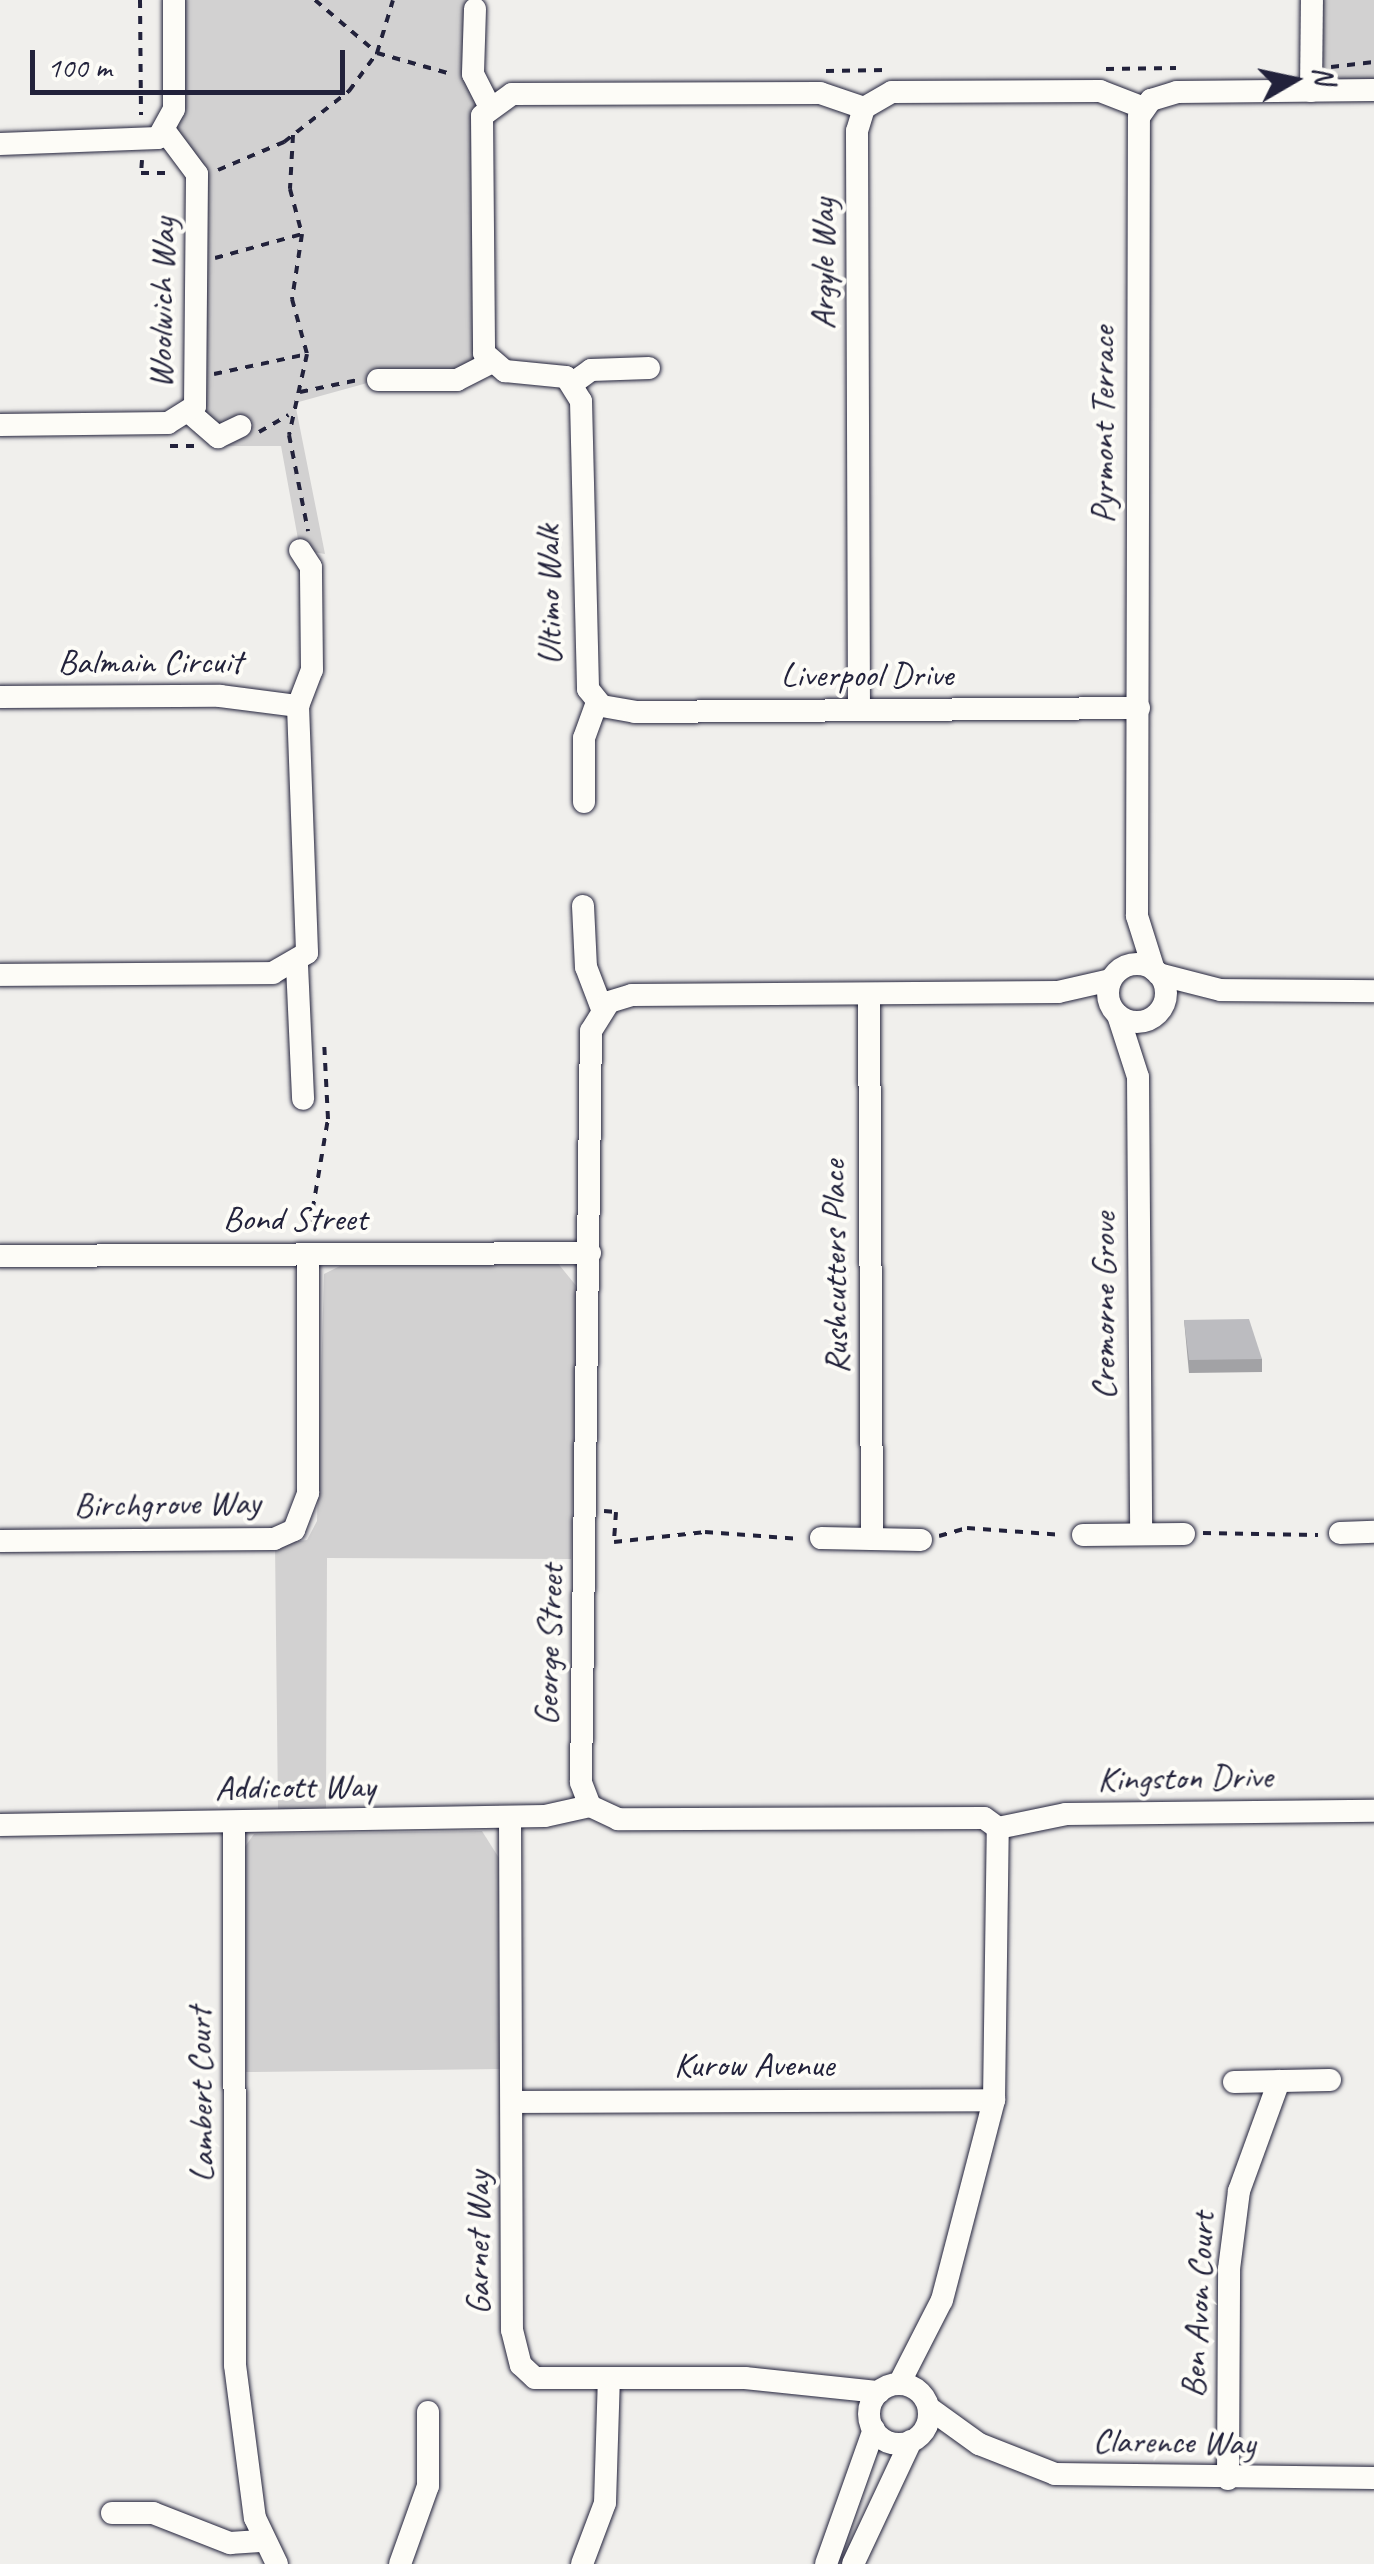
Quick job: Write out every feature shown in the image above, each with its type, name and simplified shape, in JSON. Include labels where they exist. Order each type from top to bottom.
[{"type":"street","points":[[0,144],[148,143],[165,131],[174,109],[174,0]]},
{"type":"street","points":[[1311,79],[1312,0]]},
{"type":"street","points":[[476,9],[472,74],[489,106]]},
{"type":"street","points":[[491,362],[480,284],[480,127],[489,106],[512,94],[820,93],[864,108],[892,92],[1100,90],[1144,108],[1176,92],[1311,79],[1374,90]]},
{"type":"street","name":"Argyle Way","points":[[859,710],[857,131],[864,108]]},
{"type":"street","name":"Pyrmont Terrace","points":[[1144,108],[1136,126],[1137,916],[1156,972]]},
{"type":"street","name":"Woolwich Way","points":[[0,425],[168,423],[190,413],[199,375],[197,174],[165,131]]},
{"type":"street","points":[[378,380],[457,380],[491,362],[573,384],[591,370],[650,368]]},
{"type":"street","name":"Ultimo Walk","points":[[573,384],[582,411],[584,676],[597,703],[584,738],[584,802]]},
{"type":"street","points":[[190,413],[218,437],[241,426]]},
{"type":"street","points":[[302,552],[312,670],[298,706],[307,953],[297,965],[304,1038],[304,1100]]},
{"type":"street","name":"Balmain Circuit","points":[[0,697],[220,696],[298,706]]},
{"type":"street","name":"Liverpool Drive","points":[[597,703],[634,712],[1139,708]]},
{"type":"street","points":[[583,906],[586,967],[602,1009],[632,995],[1058,992],[1114,976],[1156,972],[1222,990],[1374,991]]},
{"type":"street","name":"Pyrmont Terrace","points":[[1114,976],[1137,916]]},
{"type":"street","points":[[0,975],[297,965]]},
{"type":"street","name":"Cremorne Grove","points":[[1141,1534],[1138,1077],[1151,1018],[1164,1001],[1156,972]]},
{"type":"street","name":"Cremorne Grove","points":[[1114,976],[1116,1013],[1138,1077]]},
{"type":"street","points":[[1058,992],[1116,1013],[1151,1018],[1222,990]]},
{"type":"street","name":"Rushcutters Place","points":[[869,995],[872,1539]]},
{"type":"street","name":"George Street","points":[[590,1806],[581,1782],[589,1510],[590,1052],[602,1009]]},
{"type":"street","name":"Bond Street","points":[[0,1256],[590,1253]]},
{"type":"street","name":"Birchgrove Way","points":[[0,1541],[274,1539],[294,1530],[308,1492],[308,1254]]},
{"type":"street","points":[[1340,1533],[1374,1532]]},
{"type":"street","points":[[1083,1535],[1184,1534]]},
{"type":"street","points":[[820,1538],[922,1540]]},
{"type":"street","points":[[590,1806],[618,1819],[984,1818],[998,1828],[994,2100],[974,2203],[906,2394],[872,2424],[826,2564]]},
{"type":"street","name":"Addicott Way","points":[[0,1825],[510,1817],[590,1806]]},
{"type":"street","name":"Kingston Drive","points":[[998,1828],[1066,1814],[1374,1811]]},
{"type":"street","name":"Garnet Way","points":[[510,1817],[512,2330],[520,2365],[534,2378],[819,2386],[906,2394]]},
{"type":"street","name":"Lambert Court","points":[[234,1824],[235,2365],[247,2415],[260,2542]]},
{"type":"street","points":[[1234,2082],[1330,2080]]},
{"type":"street","name":"Ben Avon Court","points":[[1228,2479],[1229,2270],[1239,2191],[1279,2081]]},
{"type":"street","name":"Kurow Avenue","points":[[514,2102],[994,2100]]},
{"type":"street","points":[[582,2564],[605,2503],[610,2379]]},
{"type":"street","points":[[819,2386],[872,2424]]},
{"type":"street","points":[[854,2564],[915,2438],[906,2394]]},
{"type":"street","name":"Clarence Way","points":[[906,2394],[980,2444],[1055,2474],[1374,2478]]},
{"type":"street","points":[[400,2564],[428,2486],[428,2412]]},
{"type":"street","name":"Clarence Way","points":[[872,2424],[886,2440],[915,2438],[980,2444]]},
{"type":"street","points":[[112,2513],[153,2513],[230,2544],[260,2542],[277,2564]]},
{"type":"path","points":[[315,0],[377,53],[472,74]]},
{"type":"path","points":[[197,174],[293,136],[349,91],[377,53],[393,0]]},
{"type":"path","points":[[1311,79],[1374,62]]},
{"type":"path","points":[[1094,69],[1192,68]]},
{"type":"path","points":[[822,71],[900,70]]},
{"type":"path","points":[[293,136],[290,189],[302,234],[292,299],[307,354],[289,436],[308,519],[302,552]]},
{"type":"path","points":[[198,262],[302,234]]},
{"type":"path","points":[[199,375],[307,354]]},
{"type":"path","points":[[298,393],[378,380]]},
{"type":"path","points":[[304,1038],[329,1040],[328,1119],[310,1226]]},
{"type":"path","points":[[589,1510],[616,1512],[614,1542],[705,1532],[820,1538]]},
{"type":"path","points":[[922,1540],[967,1528],[1083,1535]]},
{"type":"path","points":[[1184,1534],[1340,1533]]},
{"type":"shaded area","points":[[174,0],[477,0],[484,352],[457,380],[378,380],[295,403],[325,554],[300,550],[281,446],[223,446],[204,409],[198,187],[165,131]]},
{"type":"shaded area","points":[[1311,0],[1374,0],[1374,91],[1311,91]]},
{"type":"shaded area","points":[[556,1261],[578,1288],[571,1559],[327,1558],[326,1809],[278,1812],[275,1544],[307,1540],[317,1521],[324,1274],[340,1266]]},
{"type":"shaded area","points":[[482,1831],[499,1858],[501,2069],[246,2072],[242,1851],[254,1834]]},
{"type":"building","points":[[1249,1319],[1262,1359],[1189,1360],[1184,1320]]}]
